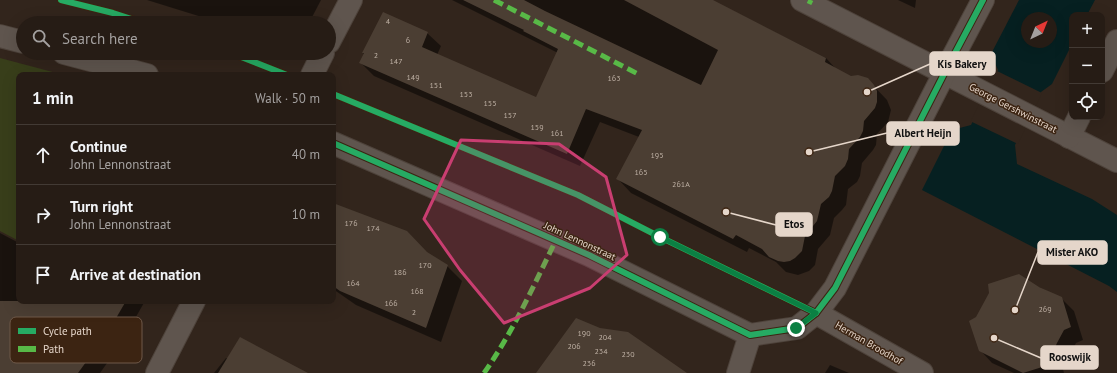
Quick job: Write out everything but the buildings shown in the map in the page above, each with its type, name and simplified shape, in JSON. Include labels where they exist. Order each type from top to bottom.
[{"type":"street","points":[[336,29],[351,0]]},
{"type":"street","name":"George Gershwinstraat","points":[[802,0],[945,72],[1117,162]]},
{"type":"street","points":[[738,373],[750,335],[796,328],[816,313],[835,288],[983,0]]},
{"type":"street","points":[[0,36],[16,40]]},
{"type":"street","points":[[1105,65],[1117,41]]},
{"type":"street","points":[[90,60],[136,72]]},
{"type":"street","points":[[314,72],[320,60]]},
{"type":"street","points":[[1069,137],[1078,120]]},
{"type":"street","name":"John Lennonstraat","points":[[336,144],[589,255],[750,335]]},
{"type":"street","points":[[157,373],[192,304]]},
{"type":"street","name":"Herman Broodhof","points":[[816,313],[922,373]]},
{"type":"highlighted area","points":[[461,140],[559,144],[606,177],[627,255],[590,288],[504,323],[460,270],[424,219]]},
{"type":"green space","points":[[0,58],[53,72],[16,72],[16,239],[0,231]]},
{"type":"water","points":[[1019,0],[1095,0],[1089,12],[1069,12],[1069,50],[1052,84],[1041,92],[1015,145],[1017,164],[1092,199],[1117,215],[1117,292],[1109,286],[922,190],[952,130],[971,125],[998,70],[991,54]]},
{"type":"pier","points":[[995,70],[1042,93],[1018,144],[972,122],[970,123]]},
{"type":"marked path","points":[[494,0],[640,75]]},
{"type":"marked path","points":[[809,4],[811,0]]},
{"type":"marked path","points":[[484,373],[514,325],[556,240]]},
{"type":"cycle path","points":[[61,0],[122,16]]},
{"type":"cycle path","points":[[336,144],[589,255],[750,335],[797,328],[816,313],[835,288],[983,0]]},
{"type":"cycle path","points":[[249,60],[279,72]]},
{"type":"cycle path","points":[[336,95],[578,195],[660,237],[816,313]]},
{"type":"place","name":"Kis Bakery","points":[[867,92]]},
{"type":"place","name":"Albert Heijn","points":[[809,152]]},
{"type":"place","name":"Etos","points":[[726,212]]},
{"type":"place","name":"Mister AKO","points":[[1015,310]]},
{"type":"place","name":"Rooswijk","points":[[994,338]]},
{"type":"route","points":[[660,237],[816,313],[796,328]]}]
